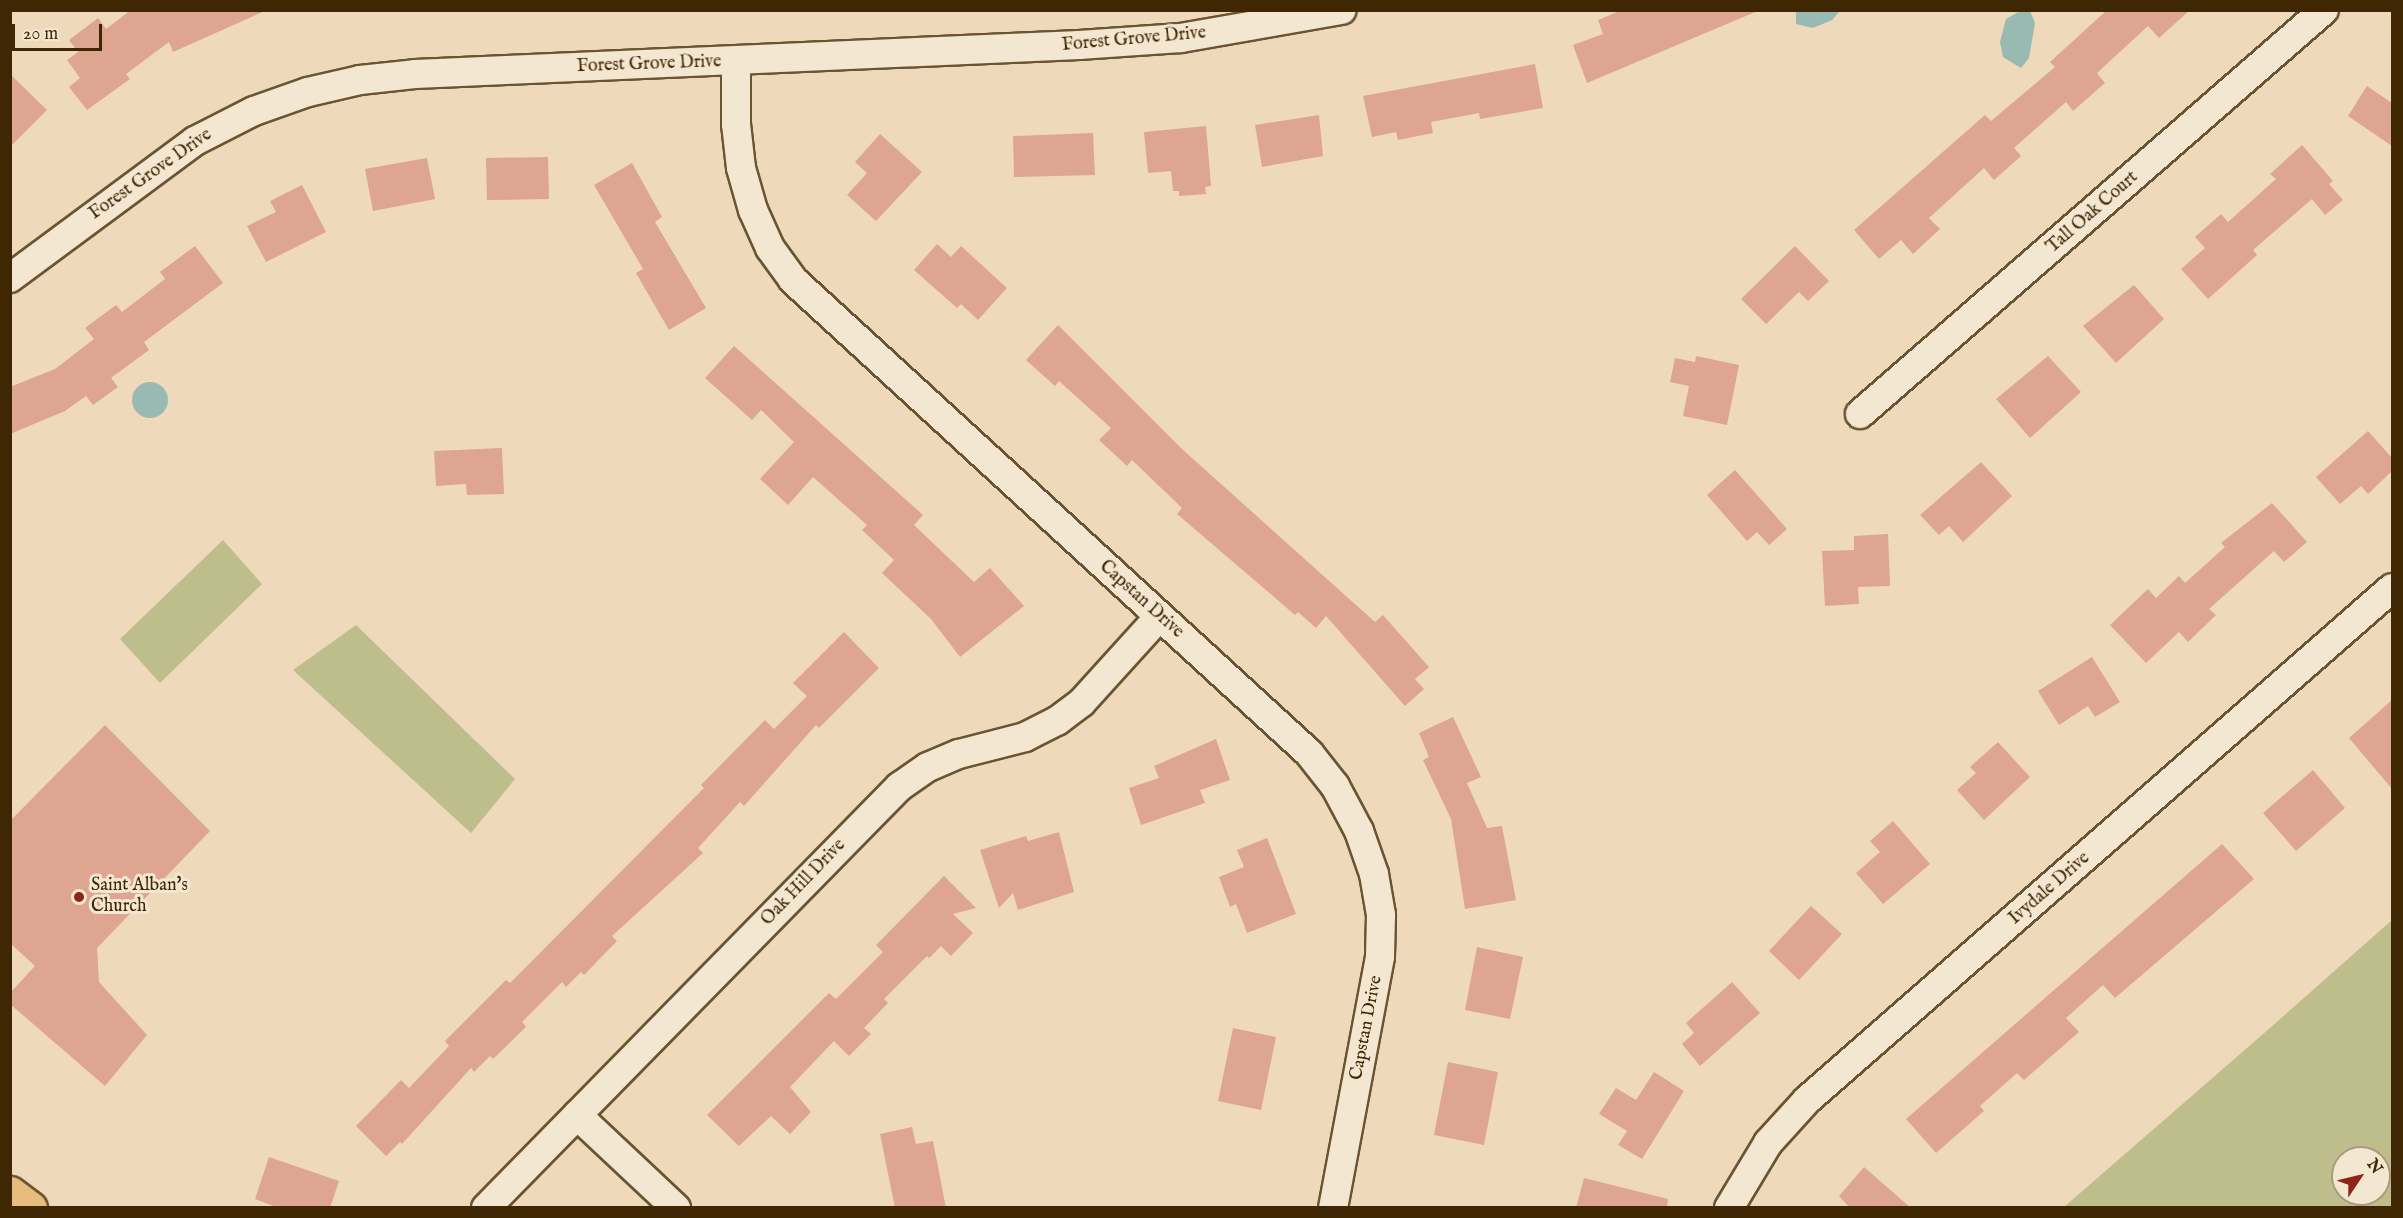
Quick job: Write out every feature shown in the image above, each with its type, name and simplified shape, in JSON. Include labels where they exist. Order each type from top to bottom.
[{"type":"main road","points":[[10,1193],[30,1208]]},
{"type":"street","name":"Forest Grove Drive","points":[[10,278],[195,141],[254,111],[308,92],[360,80],[415,74],[736,62],[1181,38],[1342,10]]},
{"type":"street","name":"Tall Oak Court","points":[[1860,414],[2324,10]]},
{"type":"street","name":"Capstan Drive","points":[[736,62],[736,124],[741,168],[753,210],[770,248],[793,280],[1308,753],[1335,786],[1359,831],[1374,873],[1381,915],[1380,957],[1333,1208]]},
{"type":"street","name":"Ivydale Drive","points":[[1729,1208],[1768,1143],[1807,1100],[2392,588]]},
{"type":"street","name":"Oak Hill Drive","points":[[486,1208],[899,787],[928,767],[959,754],[1024,737],[1057,721],[1083,702],[1159,617]]},
{"type":"street","points":[[577,1114],[676,1208]]},
{"type":"green space","points":[[223,540],[262,584],[160,683],[120,639]]},
{"type":"green space","points":[[356,625],[515,779],[471,833],[293,670]]},
{"type":"green space","points":[[2392,920],[2392,1207],[2064,1207],[2270,1028]]},
{"type":"water","points":[[1796,10],[1840,11],[1832,20],[1813,28],[1796,24]]},
{"type":"water","points":[[2020,11],[2030,11],[2035,23],[2029,58],[2021,68],[2003,57],[2000,42],[2006,19]]},
{"type":"water","points":[[150,382],[163,387],[168,400],[163,413],[150,418],[137,413],[132,400],[137,387]]},
{"type":"building","points":[[131,10],[267,10],[173,52],[169,42],[126,74],[130,79],[87,110],[69,87],[80,78],[67,60],[78,52],[69,40],[98,18],[106,29]]},
{"type":"building","points":[[1622,10],[1760,10],[1587,83],[1573,45],[1603,34],[1598,20]]},
{"type":"building","points":[[2107,10],[2190,10],[2159,38],[2148,26],[2097,73],[2105,83],[2073,111],[2066,102],[2014,148],[2021,156],[1994,180],[1984,168],[1929,218],[1940,229],[1913,254],[1901,240],[1879,259],[1854,230],[1985,115],[1991,121],[2055,67],[2050,62]]},
{"type":"building","points":[[1535,64],[1543,108],[1480,119],[1479,113],[1431,122],[1433,133],[1398,140],[1396,132],[1372,137],[1363,96]]},
{"type":"building","points":[[10,74],[47,110],[10,147]]},
{"type":"building","points":[[2367,86],[2392,103],[2392,146],[2348,116]]},
{"type":"building","points":[[1319,115],[1323,156],[1262,167],[1255,125]]},
{"type":"building","points":[[1206,126],[1211,186],[1205,187],[1206,194],[1179,196],[1179,191],[1173,191],[1171,171],[1148,173],[1144,132]]},
{"type":"building","points":[[1093,133],[1095,175],[1014,177],[1013,136]]},
{"type":"building","points":[[880,134],[922,172],[876,221],[847,195],[867,173],[855,162]]},
{"type":"building","points":[[2302,145],[2333,181],[2329,184],[2343,200],[2325,215],[2312,199],[2253,250],[2257,255],[2208,299],[2181,269],[2205,248],[2195,237],[2221,214],[2228,222],[2276,179],[2270,174]]},
{"type":"building","points":[[548,157],[549,199],[487,200],[486,158]]},
{"type":"building","points":[[427,158],[435,199],[373,211],[365,169]]},
{"type":"building","points":[[632,163],[662,217],[655,222],[706,308],[669,330],[636,273],[643,269],[594,185]]},
{"type":"building","points":[[302,185],[326,232],[266,262],[247,226],[276,212],[270,201]]},
{"type":"building","points":[[937,244],[951,257],[961,246],[1007,288],[978,320],[961,304],[957,308],[914,270]]},
{"type":"building","points":[[195,246],[223,283],[144,342],[149,350],[111,378],[118,387],[93,405],[86,396],[65,411],[10,434],[10,387],[55,369],[94,339],[85,328],[116,305],[122,312],[165,279],[160,272]]},
{"type":"building","points":[[1795,246],[1829,281],[1808,301],[1799,292],[1766,324],[1741,299]]},
{"type":"building","points":[[2134,285],[2164,319],[2116,363],[2083,326]]},
{"type":"building","points":[[1058,325],[1182,449],[1375,622],[1383,615],[1429,667],[1415,679],[1424,689],[1405,706],[1326,616],[1316,628],[1298,612],[1295,615],[1177,514],[1182,508],[1132,460],[1127,466],[1099,440],[1111,428],[1059,381],[1055,386],[1026,360]]},
{"type":"building","points":[[734,346],[923,515],[914,525],[974,582],[990,568],[1024,606],[960,657],[931,619],[882,573],[894,560],[862,530],[867,525],[813,477],[788,505],[760,479],[794,442],[761,410],[752,420],[705,378]]},
{"type":"building","points":[[1696,356],[1739,365],[1727,425],[1683,416],[1689,386],[1670,382],[1675,358],[1695,362]]},
{"type":"building","points":[[2048,356],[2081,392],[2030,438],[1996,399]]},
{"type":"building","points":[[2368,431],[2392,458],[2392,471],[2368,494],[2361,486],[2340,504],[2316,477]]},
{"type":"building","points":[[502,448],[504,494],[467,495],[466,484],[436,486],[434,451]]},
{"type":"building","points":[[1981,462],[2012,496],[1963,542],[1949,526],[1939,535],[1920,515]]},
{"type":"building","points":[[1735,470],[1787,529],[1769,545],[1757,532],[1747,541],[1707,495]]},
{"type":"building","points":[[2272,503],[2307,542],[2284,562],[2274,551],[2209,609],[2216,615],[2188,642],[2179,632],[2146,663],[2110,625],[2148,589],[2156,598],[2179,576],[2185,583],[2225,547],[2221,543]]},
{"type":"building","points":[[1888,534],[1890,586],[1858,587],[1859,604],[1825,606],[1822,551],[1854,550],[1854,536]]},
{"type":"building","points":[[844,632],[879,668],[819,728],[816,725],[744,806],[740,802],[698,848],[703,853],[612,936],[617,941],[584,975],[581,972],[566,987],[562,982],[522,1022],[526,1027],[493,1059],[490,1056],[474,1072],[471,1068],[402,1144],[400,1142],[386,1156],[356,1126],[401,1080],[409,1088],[449,1046],[445,1041],[506,980],[510,983],[704,788],[701,785],[765,720],[774,729],[807,696],[793,683]]},
{"type":"building","points":[[2092,657],[2120,702],[2095,717],[2088,706],[2059,725],[2038,691]]},
{"type":"building","points":[[2392,700],[2392,789],[2349,738]]},
{"type":"building","points":[[1453,717],[1481,777],[1467,783],[1487,828],[1502,826],[1516,900],[1465,909],[1451,819],[1423,760],[1429,757],[1419,733]]},
{"type":"building","name":"Saint Alban's Church","points":[[105,725],[210,831],[97,948],[99,982],[147,1035],[105,1086],[10,1004],[10,993],[35,966],[10,943],[10,821]]},
{"type":"building","points":[[1216,739],[1230,780],[1200,790],[1205,803],[1141,825],[1129,788],[1159,778],[1154,766]]},
{"type":"building","points":[[1998,742],[2030,777],[1984,820],[1957,790],[1976,773],[1970,767]]},
{"type":"building","points":[[2313,770],[2345,808],[2296,851],[2263,813]]},
{"type":"building","points":[[1893,821],[1930,864],[1883,904],[1856,873],[1880,852],[1870,841]]},
{"type":"building","points":[[1059,832],[1074,892],[1018,910],[1013,893],[999,908],[980,850],[1026,836],[1028,841]]},
{"type":"building","points":[[1267,838],[1296,914],[1247,933],[1236,904],[1230,907],[1219,877],[1244,867],[1237,850]]},
{"type":"building","points":[[2222,844],[2254,879],[2115,998],[2103,985],[2066,1018],[2079,1032],[2024,1080],[2017,1073],[1980,1106],[1984,1111],[1936,1153],[1906,1119]]},
{"type":"building","points":[[944,876],[976,908],[953,914],[973,933],[951,956],[941,946],[929,958],[927,956],[884,999],[888,1003],[864,1028],[871,1034],[849,1056],[834,1041],[790,1087],[811,1112],[790,1134],[771,1116],[739,1146],[707,1115],[829,993],[836,999],[883,952],[876,945]]},
{"type":"building","points":[[1811,906],[1842,934],[1799,980],[1769,951]]},
{"type":"building","points":[[1477,947],[1523,957],[1510,1019],[1465,1010]]},
{"type":"building","points":[[1732,982],[1760,1013],[1700,1066],[1682,1044],[1694,1033],[1686,1023]]},
{"type":"building","points":[[1233,1028],[1276,1037],[1261,1110],[1218,1101]]},
{"type":"building","points":[[1448,1062],[1498,1072],[1484,1145],[1434,1135]]},
{"type":"building","points":[[1654,1072],[1684,1091],[1642,1159],[1618,1145],[1627,1131],[1599,1114],[1616,1088],[1636,1100]]},
{"type":"building","points":[[912,1127],[916,1144],[933,1141],[946,1208],[895,1208],[880,1134]]},
{"type":"building","points":[[269,1157],[339,1181],[330,1208],[279,1208],[255,1199]]},
{"type":"building","points":[[1864,1167],[1911,1208],[1850,1208],[1839,1196]]},
{"type":"building","points":[[1584,1178],[1668,1199],[1667,1208],[1576,1208]]},
{"type":"place","name":"Saint Alban's Church","points":[[79,897]]}]
